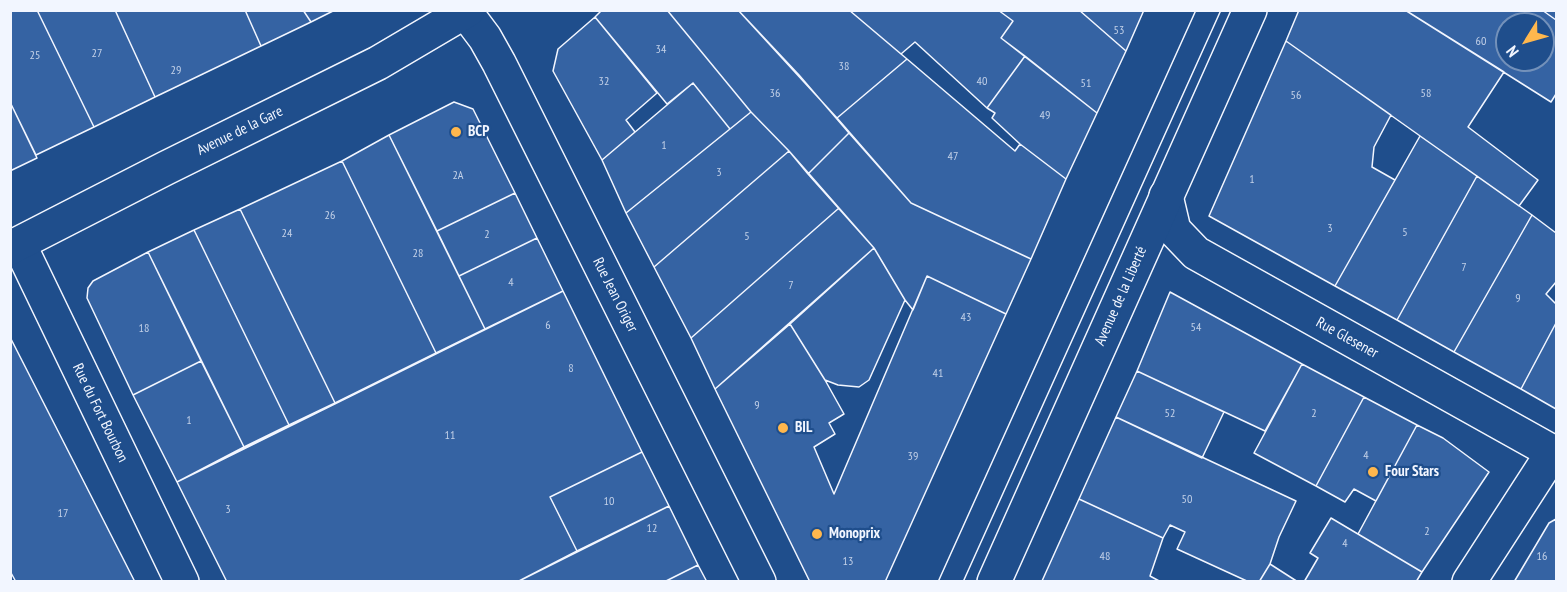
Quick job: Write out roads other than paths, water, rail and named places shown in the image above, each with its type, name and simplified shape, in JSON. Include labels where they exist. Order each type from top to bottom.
[{"type":"main road","name":"Avenue de la Liberté","points":[[994,582],[1250,10]]},
{"type":"main road","name":"Avenue de la Gare","points":[[15,246],[378,63],[466,11]]},
{"type":"main road","name":"Rue Jean Origer","points":[[466,11],[499,63],[759,582]]},
{"type":"main road","name":"Rue Glesener","points":[[1166,196],[1174,230],[1196,253],[1555,453]]},
{"type":"main road","name":"Rue du Fort Bourbon","points":[[15,246],[182,582]]},
{"type":"main road","points":[[1469,582],[1555,453]]},
{"type":"tram line","points":[[938,582],[1196,10]]},
{"type":"tram line","points":[[963,582],[1221,10]]},
{"type":"place","name":"BCP","points":[[456,132]]},
{"type":"place","name":"BIL","points":[[783,428]]},
{"type":"place","name":"Four Stars","points":[[1373,472]]},
{"type":"place","name":"Monoprix","points":[[817,534]]}]
